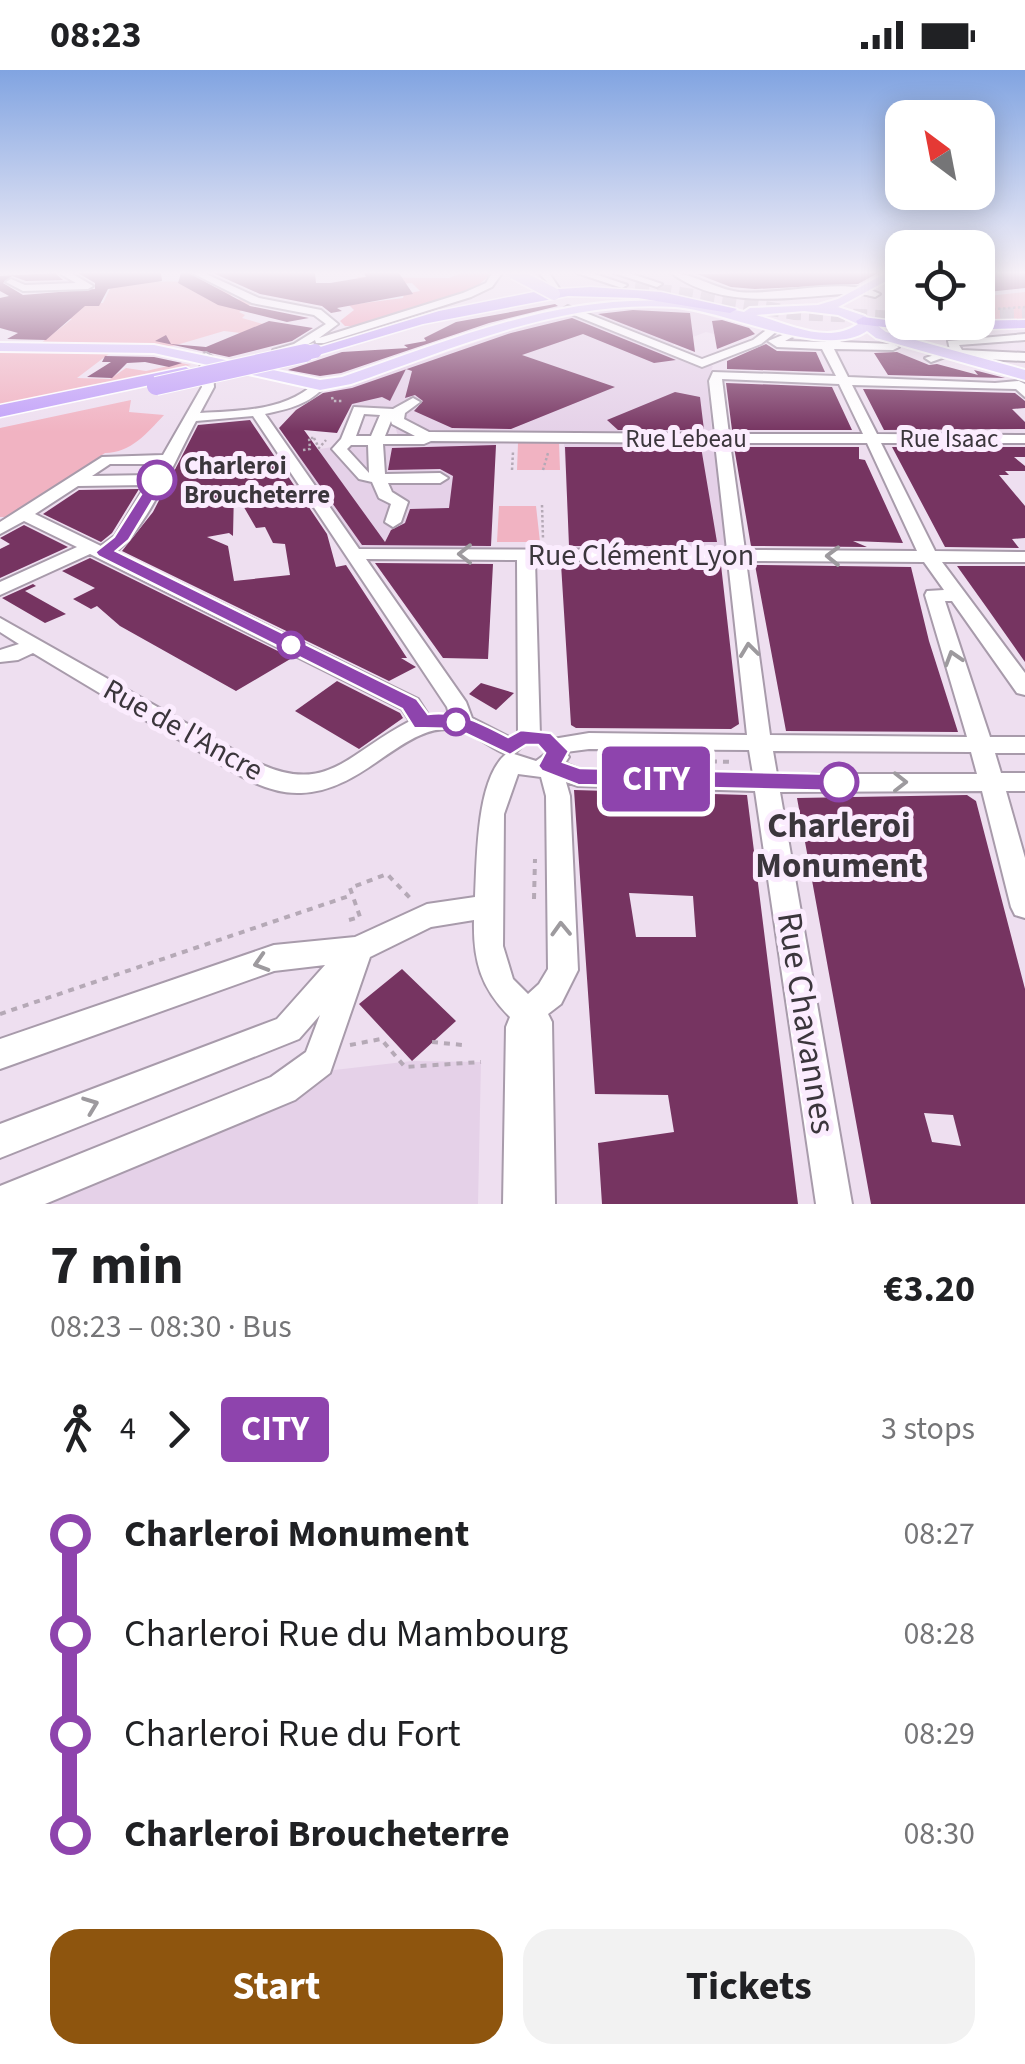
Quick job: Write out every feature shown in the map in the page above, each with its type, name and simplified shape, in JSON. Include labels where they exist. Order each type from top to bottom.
[{"type":"highway","points":[[2,418],[333,347],[402,326]]},
{"type":"highway","points":[[908,326],[957,326]]},
{"type":"highway","points":[[2,418],[206,362]]},
{"type":"main road","points":[[0,347],[129,347],[230,363],[323,390],[492,326]]},
{"type":"main road","points":[[785,326],[799,334],[874,340],[944,355]]},
{"type":"main road","points":[[841,336],[858,332],[860,326]]},
{"type":"main road","points":[[868,326],[882,335],[1024,385]]},
{"type":"street","points":[[230,363],[373,326]]},
{"type":"street","points":[[618,326],[702,364],[757,342],[769,326]]},
{"type":"street","points":[[304,344],[331,327],[364,329]]},
{"type":"street","points":[[799,334],[774,340],[777,344],[893,347]]},
{"type":"street","points":[[827,346],[841,336]]},
{"type":"street","points":[[944,355],[952,343],[959,341],[1025,337]]},
{"type":"street","points":[[827,346],[929,557],[1025,688]]},
{"type":"street","points":[[944,355],[1025,357]]},
{"type":"street","points":[[0,589],[121,540],[208,387],[206,362]]},
{"type":"street","name":"Rue Chavannes","points":[[834,1204],[760,745],[714,388],[718,375],[844,381]]},
{"type":"street","points":[[844,381],[1005,388],[1024,385]]},
{"type":"street","points":[[193,418],[258,414],[323,390]]},
{"type":"street","points":[[413,402],[398,411],[397,421],[426,436],[454,438]]},
{"type":"street","points":[[394,522],[400,502],[385,495],[378,479],[374,458],[376,440],[388,411],[359,410],[347,441],[339,449],[364,476],[378,479],[440,478]]},
{"type":"street","points":[[258,414],[458,707],[462,723]]},
{"type":"street","points":[[347,441],[454,438]]},
{"type":"street","name":"Rue Lebeau","points":[[454,438],[873,439]]},
{"type":"street","name":"Rue Isaac","points":[[873,439],[1025,439]]},
{"type":"street","points":[[0,529],[107,460],[170,459]]},
{"type":"street","points":[[73,481],[157,480]]},
{"type":"street","points":[[24,514],[410,704],[422,722],[443,719],[462,723],[516,748],[531,770],[552,756],[589,742],[1025,745]]},
{"type":"street","name":"Rue Clément Lyon","points":[[353,554],[1025,557]]},
{"type":"street","points":[[535,555],[516,748],[492,814],[488,946],[500,988],[536,1022],[538,1204]]},
{"type":"street","points":[[958,596],[934,595],[1025,907]]},
{"type":"street","name":"Rue de l'Ancre","points":[[0,624],[125,701],[267,778],[291,785],[338,779],[422,722]]},
{"type":"street","points":[[0,656],[11,656],[34,644]]},
{"type":"street","points":[[552,756],[578,776],[767,782],[1025,782]]},
{"type":"street","points":[[521,1204],[522,1027],[528,1012],[550,994],[563,970],[558,796],[552,756]]},
{"type":"street","points":[[0,1054],[353,934],[489,906]]},
{"type":"street","points":[[1,1204],[283,1089],[313,1068],[324,1049],[353,934]]},
{"type":"street","points":[[0,1141],[288,1029],[353,934]]},
{"type":"path","points":[[323,390],[334,398],[332,402],[342,401]]},
{"type":"path","points":[[297,451],[310,449],[309,438],[314,438],[318,448],[328,440]]},
{"type":"path","points":[[506,439],[512,470]]},
{"type":"path","points":[[542,470],[552,440]]},
{"type":"path","points":[[535,555],[542,506]]},
{"type":"path","points":[[635,759],[734,762],[732,744]]},
{"type":"path","points":[[534,899],[535,859]]},
{"type":"path","points":[[353,934],[360,916],[350,888],[387,874],[410,900]]},
{"type":"path","points":[[0,1014],[352,895]]},
{"type":"path","points":[[324,1049],[380,1039],[406,1067],[481,1062]]},
{"type":"path","points":[[432,1042],[463,1046]]},
{"type":"shaded area","points":[[63,326],[270,326],[284,330],[268,336],[224,331],[173,346],[41,343]]},
{"type":"shaded area","points":[[524,326],[729,326],[738,340],[706,332],[667,347],[713,366],[707,381],[712,431],[734,553],[570,551],[564,443],[496,443],[490,551],[355,549],[296,453],[398,436],[390,409],[325,405],[323,395]]},
{"type":"shaded area","points":[[0,350],[114,350],[77,378],[110,379],[126,368],[146,371],[181,363],[191,365],[0,407]]},
{"type":"shaded area","points":[[131,400],[129,412],[164,415],[131,446],[105,453],[8,517],[0,517],[0,428]]},
{"type":"shaded area","points":[[518,443],[559,443],[560,470],[517,470]]},
{"type":"shaded area","points":[[499,506],[536,506],[540,542],[497,542]]},
{"type":"shaded area","points":[[412,1061],[481,1062],[478,1204],[0,1204],[274,1077]]},
{"type":"building","points":[[62,326],[46,340],[7,339],[18,333],[0,328]]},
{"type":"building","points":[[257,326],[313,328],[292,341],[229,357],[155,341],[166,335],[171,344],[206,347]]},
{"type":"building","points":[[448,326],[480,326],[341,373],[320,376],[288,370],[342,352],[408,348],[404,345],[426,341],[424,338]]},
{"type":"building","points":[[540,326],[592,326],[676,360],[654,363],[583,334],[522,355],[615,387],[511,429],[452,428],[414,411],[423,401],[415,395],[405,398],[412,371],[406,369]]},
{"type":"building","points":[[628,326],[692,326],[695,352]]},
{"type":"building","points":[[713,326],[742,326],[755,334],[717,349]]},
{"type":"building","points":[[766,344],[777,351],[816,352],[825,372],[727,369],[727,361]]},
{"type":"building","points":[[897,352],[929,365],[1005,378],[888,375],[874,353]]},
{"type":"building","points":[[105,356],[154,357],[182,363],[169,367],[127,363],[112,378],[87,377],[111,362],[102,362]]},
{"type":"building","points":[[406,369],[390,401],[382,397],[352,404],[337,433],[304,430],[385,542],[391,530],[405,523],[410,509],[449,508],[453,476],[440,469],[388,470],[392,448],[496,445],[491,546],[362,545],[279,428],[296,410],[323,393],[352,388]]},
{"type":"building","points":[[726,383],[832,387],[852,430],[732,430]]},
{"type":"building","points":[[863,389],[1015,393],[1025,401],[1025,408],[1012,409],[1025,422],[1025,429],[884,430]]},
{"type":"building","points":[[675,392],[700,397],[704,430],[618,430],[607,420]]},
{"type":"building","points":[[250,420],[327,534],[336,567],[346,565],[407,658],[401,658],[416,667],[389,681],[122,551],[153,512],[198,425]],"holes":[[[234,490],[256,528],[265,527],[273,543],[285,544],[290,575],[234,581],[228,546],[207,537],[229,533],[233,536]]]},
{"type":"building","points":[[565,447],[701,447],[717,542],[678,542],[687,546],[569,546]]},
{"type":"building","points":[[734,447],[859,447],[859,459],[865,460],[903,543],[853,541],[867,547],[751,546]]},
{"type":"building","points":[[892,447],[1025,447],[1025,457],[1014,457],[1025,466],[1025,471],[1005,471],[1009,475],[999,475],[1025,506],[1025,538],[1012,539],[1019,548],[945,547]]},
{"type":"building","points":[[139,489],[112,533],[101,542],[43,514],[79,490]]},
{"type":"building","points":[[24,525],[68,547],[0,578],[0,549],[10,544],[0,538]]},
{"type":"building","points":[[90,558],[292,658],[236,691],[120,626],[97,606],[91,609],[73,599],[95,588],[62,571]]},
{"type":"building","points":[[375,563],[493,564],[488,659],[443,658]]},
{"type":"building","points":[[561,564],[721,565],[739,724],[731,729],[571,725]]},
{"type":"building","points":[[755,565],[911,567],[958,732],[786,731]]},
{"type":"building","points":[[957,566],[1025,566],[1025,662],[987,608]]},
{"type":"building","points":[[36,586],[25,591],[66,614],[45,623],[2,598]]},
{"type":"building","points":[[337,681],[403,718],[359,749],[295,711]]},
{"type":"building","points":[[481,683],[514,693],[496,710],[469,694]]},
{"type":"building","points":[[574,790],[747,795],[798,1204],[602,1204],[598,1143],[674,1132],[668,1095],[595,1094]],"holes":[[[629,893],[693,896],[696,937],[636,937]]]},
{"type":"building","points":[[967,795],[976,801],[1025,989],[1025,1204],[871,1204],[797,798]],"holes":[[[924,1113],[953,1115],[961,1146],[932,1142]]]},
{"type":"building","points":[[402,969],[456,1021],[412,1061],[359,1004]]},
{"type":"bus line","name":"CITY","points":[[157,480],[121,540],[104,552],[410,704],[422,722],[443,719],[462,723],[510,747],[521,738],[544,738],[557,751],[550,766],[578,776],[839,782]]},
{"type":"place","name":"Charleroi Broucheterre","points":[[157,480]]},
{"type":"place","name":"Charleroi Monument","points":[[839,782]]}]
